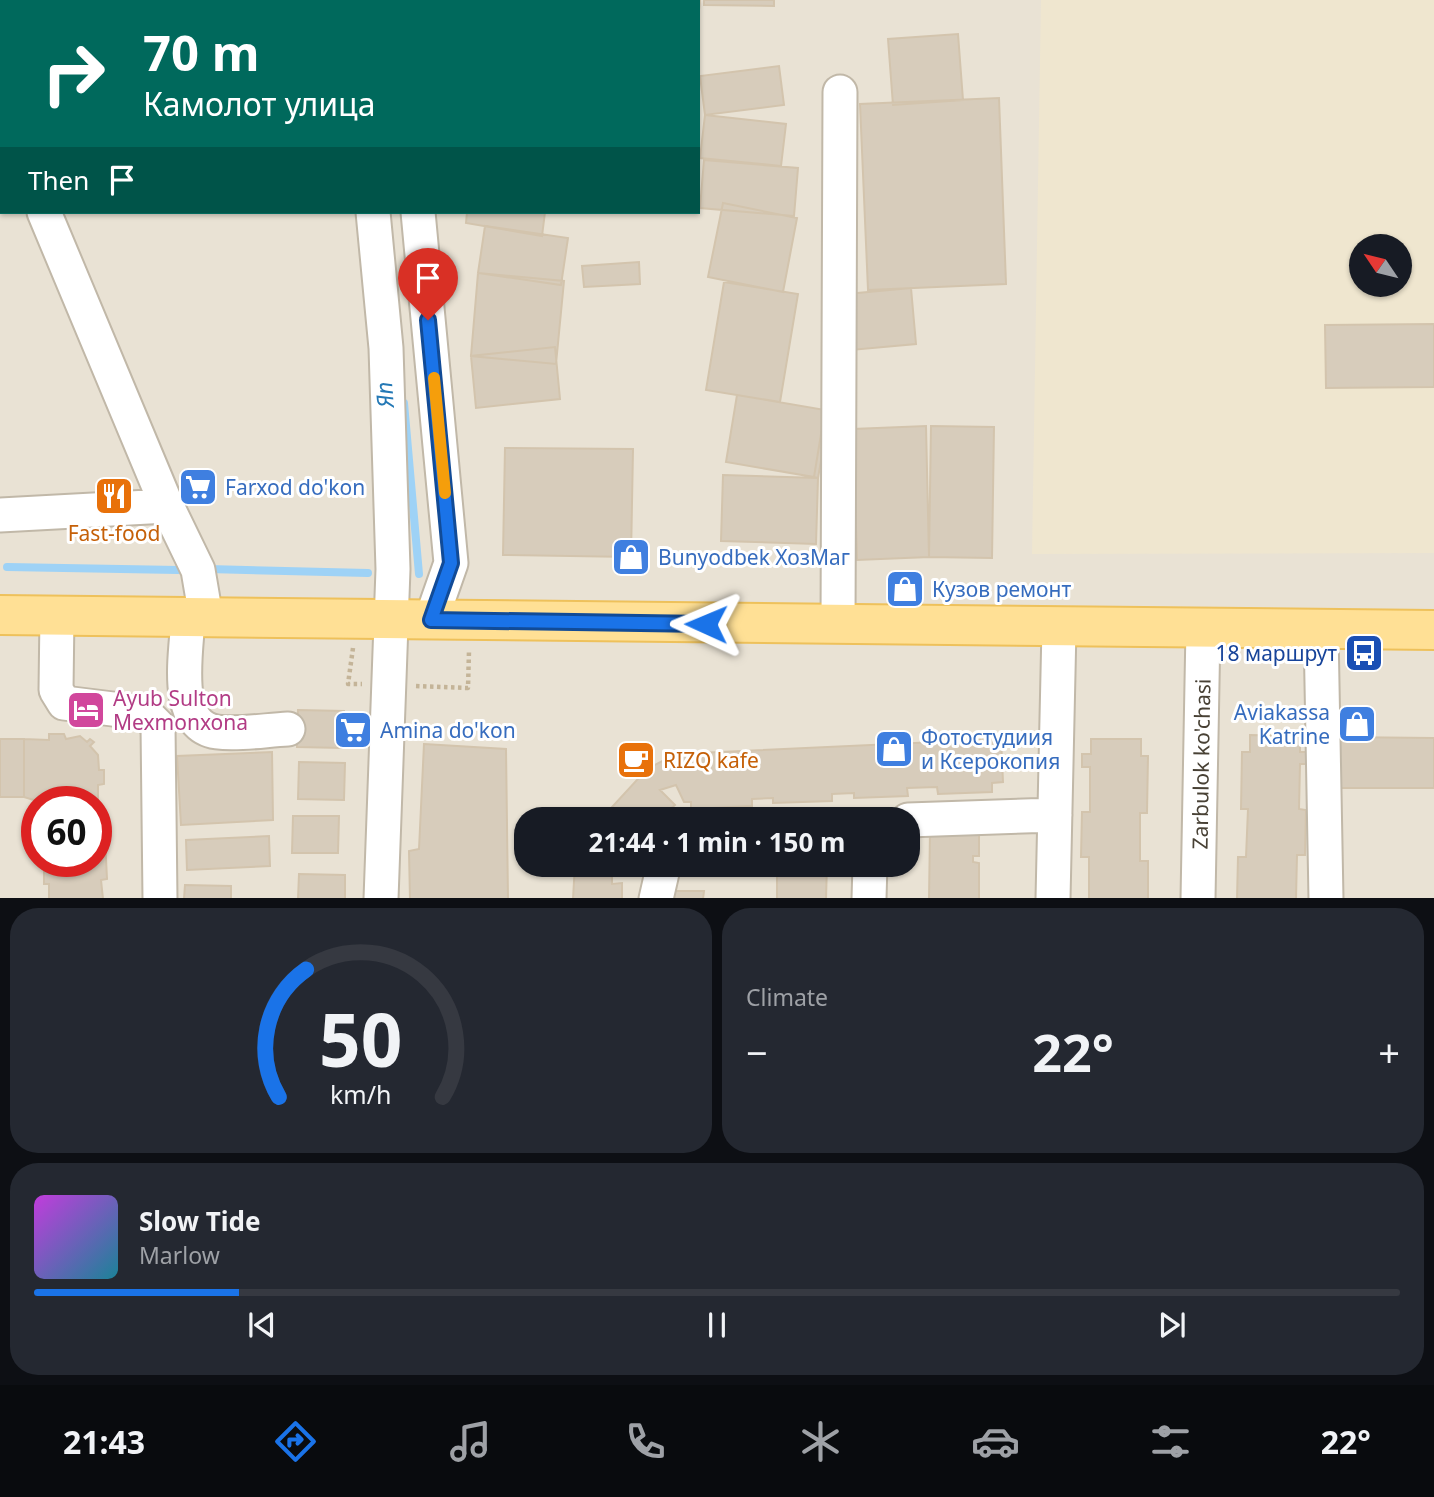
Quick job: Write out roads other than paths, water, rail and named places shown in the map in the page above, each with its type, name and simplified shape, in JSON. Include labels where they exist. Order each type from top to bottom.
[{"type":"main road","points":[[0,615],[1434,630]]},
{"type":"street","points":[[838,625],[840,92]]},
{"type":"street","points":[[45,214],[167,506],[198,570],[197,617],[185,703],[192,718],[215,732],[288,729]]},
{"type":"street","points":[[373,214],[386,348],[392,621],[381,898]]},
{"type":"street","points":[[418,214],[451,563],[431,620]]},
{"type":"street","points":[[0,515],[167,506]]},
{"type":"street","points":[[57,615],[56,690],[64,703],[145,713],[158,726],[160,898]]},
{"type":"street","points":[[1053,898],[1059,628]]},
{"type":"street","name":"Zarbulok ko'chasi","points":[[1198,898],[1203,629]]},
{"type":"street","points":[[1321,630],[1326,898]]},
{"type":"street","points":[[920,820],[1055,815]]},
{"type":"street","points":[[656,898],[661,877]]},
{"type":"street","points":[[869,898],[870,877]]},
{"type":"waterway","name":"Яп","points":[[404,403],[419,574]]},
{"type":"waterway","name":"Яп","points":[[7,567],[178,570]]},
{"type":"waterway","name":"Яп","points":[[208,569],[368,573]]},
{"type":"place","name":"Farxod do'kon","points":[[198,487]]},
{"type":"place","name":"Fast-food","points":[[114,496]]},
{"type":"place","name":"Bunyodbek ХозМаг","points":[[631,557]]},
{"type":"place","name":"Кузов ремонт","points":[[905,589]]},
{"type":"place","name":"18 маршрут","points":[[1364,653]]},
{"type":"place","name":"Ayub Sulton Mexmonxona","points":[[86,710]]},
{"type":"place","name":"Aviakassa Katrine","points":[[1357,724]]},
{"type":"place","name":"Amina do'kon","points":[[353,730]]},
{"type":"place","name":"Фотостудиия и Ксерокопия","points":[[894,749]]},
{"type":"place","name":"RIZQ kafe","points":[[636,760]]}]
